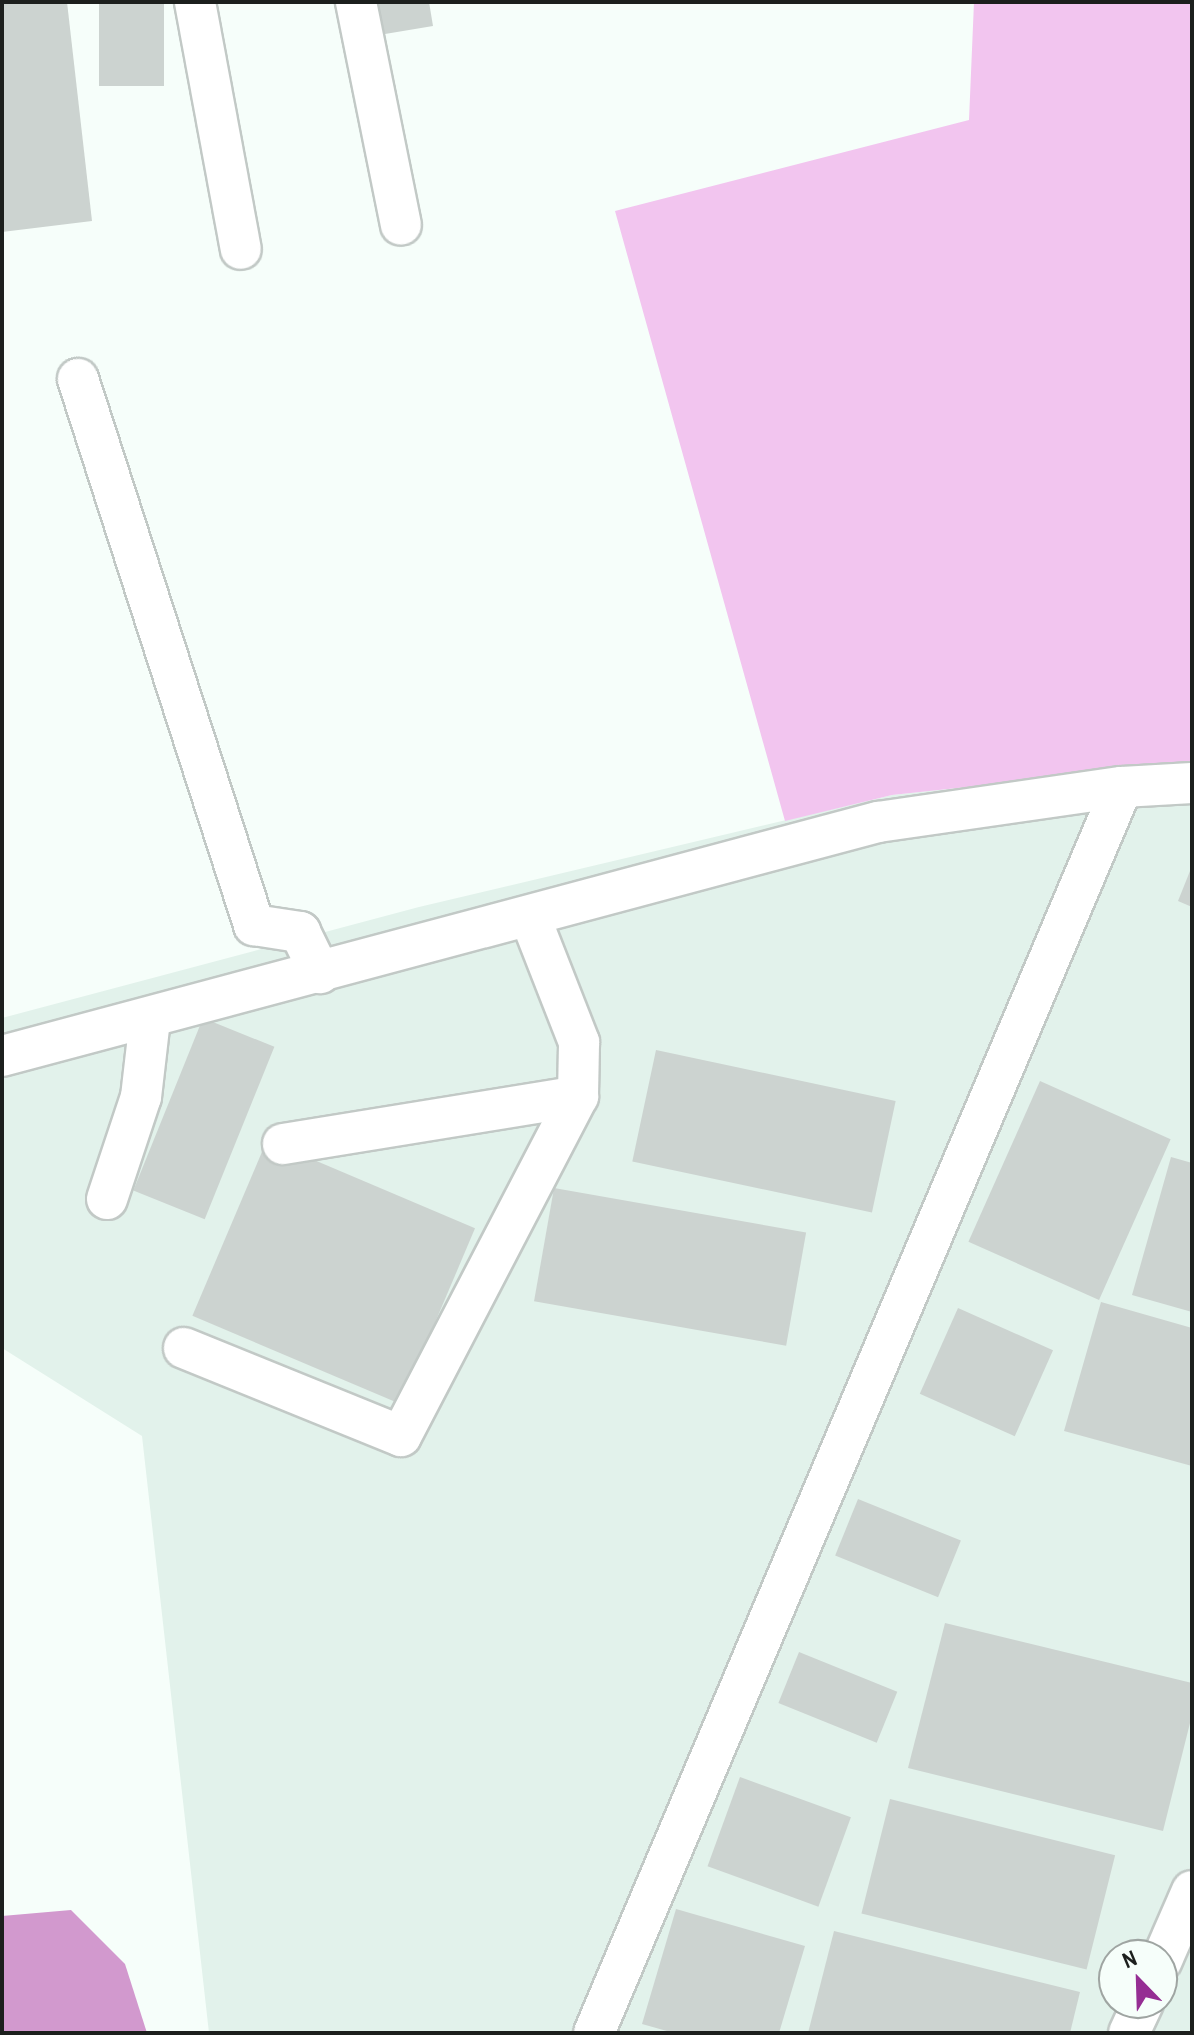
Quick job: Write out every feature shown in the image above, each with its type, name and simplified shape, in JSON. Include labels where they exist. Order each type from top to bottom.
[{"type":"street","points":[[195,2],[241,249]]},
{"type":"street","points":[[356,2],[401,225]]},
{"type":"street","points":[[78,379],[254,925],[300,932],[320,973]]},
{"type":"street","points":[[2,1056],[272,987],[878,822],[1122,787],[1192,783]]},
{"type":"street","points":[[594,2033],[1122,787]]},
{"type":"street","points":[[184,1348],[401,1436],[578,1096],[579,1042],[530,917]]},
{"type":"street","points":[[107,1199],[141,1097],[150,1019]]},
{"type":"street","points":[[283,1144],[578,1096]]},
{"type":"street","points":[[1171,1939],[1192,1891]]},
{"type":"shaded area","points":[[974,2],[1192,2],[1192,763],[892,795],[785,821],[615,211],[969,120]]},
{"type":"shaded area","points":[[1192,762],[1192,2033],[209,2033],[142,1436],[2,1348],[2,1018],[419,907],[892,795]]},
{"type":"shaded area","points":[[71,1910],[125,1964],[147,2033],[2,2033],[2,1916]]},
{"type":"building","points":[[2,2],[67,2],[92,221],[2,232]]},
{"type":"building","points":[[99,2],[164,2],[164,86],[99,86]]},
{"type":"building","points":[[374,2],[429,2],[433,26],[379,35]]},
{"type":"building","points":[[1192,866],[1192,907],[1178,901]]},
{"type":"building","points":[[203,1018],[274,1047],[205,1219],[133,1190]]},
{"type":"building","points":[[656,1050],[896,1101],[872,1212],[632,1162]]},
{"type":"building","points":[[1040,1081],[1171,1139],[1099,1300],[968,1242]]},
{"type":"building","points":[[267,1140],[475,1228],[400,1404],[192,1316]]},
{"type":"building","points":[[1171,1157],[1192,1163],[1192,1312],[1132,1295]]},
{"type":"building","points":[[554,1188],[806,1232],[786,1346],[534,1301]]},
{"type":"building","points":[[1101,1302],[1192,1328],[1192,1466],[1064,1431]]},
{"type":"building","points":[[958,1308],[1053,1350],[1015,1436],[920,1394]]},
{"type":"building","points":[[858,1499],[961,1541],[938,1597],[835,1556]]},
{"type":"building","points":[[945,1623],[1192,1683],[1192,1715],[1163,1831],[908,1768]]},
{"type":"building","points":[[799,1652],[897,1692],[877,1743],[778,1703]]},
{"type":"building","points":[[740,1777],[851,1817],[818,1907],[708,1866]]},
{"type":"building","points":[[890,1799],[1115,1855],[1087,1970],[861,1913]]},
{"type":"building","points":[[676,1909],[805,1946],[779,2033],[674,2033],[642,2024]]},
{"type":"building","points":[[834,1931],[1080,1992],[1070,2033],[808,2033]]}]
